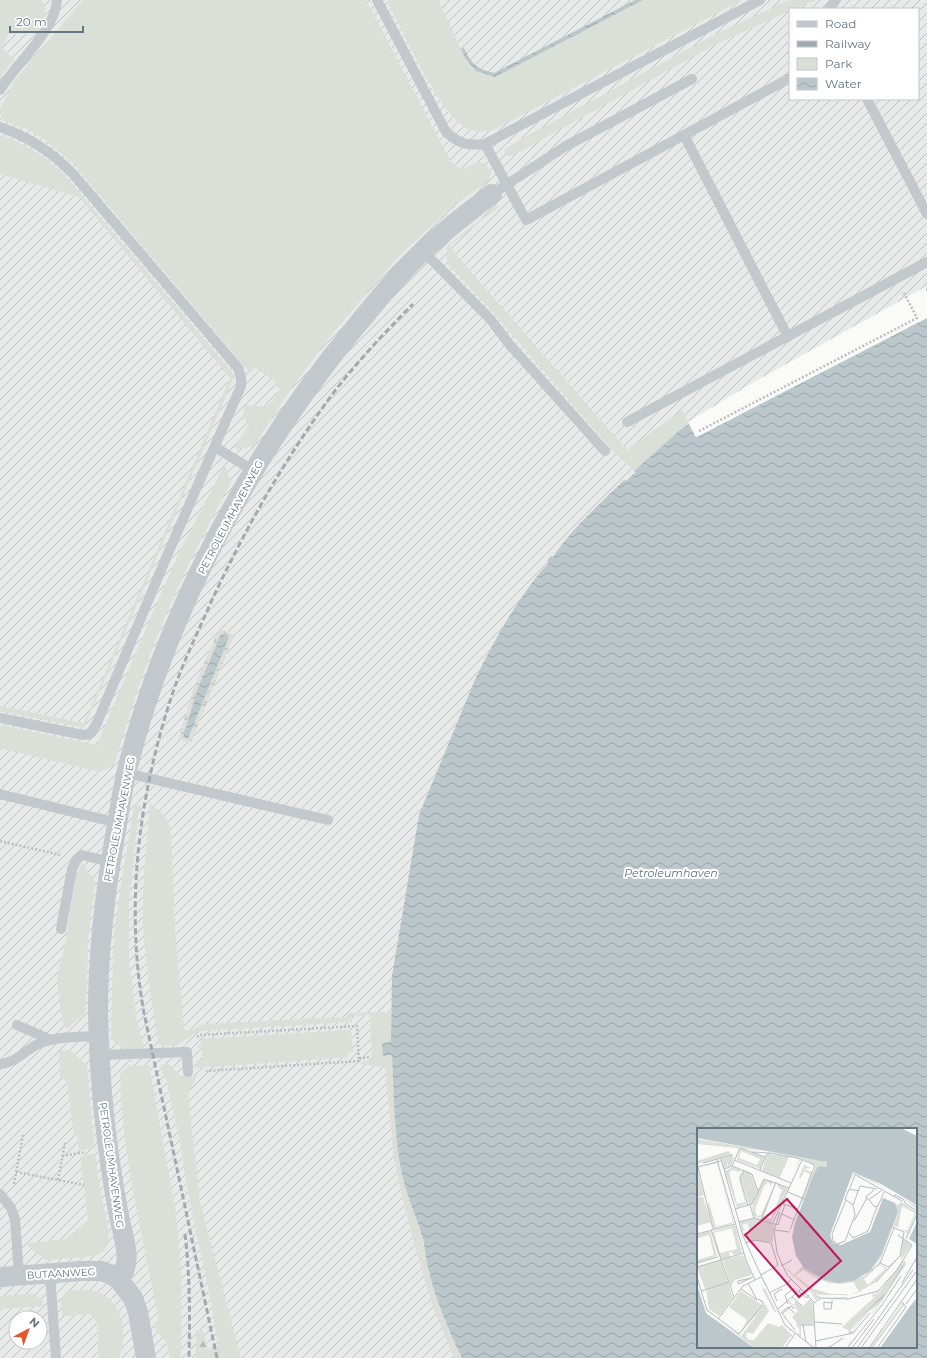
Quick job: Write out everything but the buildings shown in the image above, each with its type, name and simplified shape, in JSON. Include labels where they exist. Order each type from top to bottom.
[{"type":"street","name":"PETROLEUMHAVENWEG","points":[[119,1280],[126,1270],[128,1258],[116,1204],[103,1118],[98,1009],[100,951],[106,894],[126,773],[143,714],[172,635],[204,564],[254,470],[297,403],[337,350],[379,299],[422,251],[499,188]]},
{"type":"street","name":"BUTAANWEG","points":[[10,1276],[101,1271],[119,1280]]},
{"type":"street","points":[[119,1280],[133,1298],[138,1312],[146,1358]]},
{"type":"lane","points":[[0,90],[53,19],[57,0]]},
{"type":"lane","points":[[377,0],[446,132],[454,139],[464,144],[475,145],[485,144],[760,0]]},
{"type":"lane","points":[[830,8],[836,0]]},
{"type":"lane","points":[[499,188],[566,146],[692,79]]},
{"type":"lane","points":[[485,144],[499,188],[526,220],[789,79]]},
{"type":"lane","points":[[868,100],[927,214]]},
{"type":"lane","points":[[0,127],[19,134],[36,143],[52,154],[70,170],[238,368],[242,376],[241,386],[166,558],[97,723],[90,734],[83,735],[0,718]]},
{"type":"lane","points":[[684,134],[788,337]]},
{"type":"lane","points":[[422,251],[491,320],[509,344],[605,451]]},
{"type":"lane","points":[[627,422],[927,262]]},
{"type":"lane","points":[[215,447],[254,470]]},
{"type":"lane","points":[[126,773],[328,820]]},
{"type":"lane","points":[[0,794],[118,823]]},
{"type":"lane","points":[[61,929],[72,869],[77,859],[82,855],[111,862]]},
{"type":"lane","points":[[17,1025],[51,1040]]},
{"type":"lane","points":[[0,1064],[15,1060],[38,1044],[51,1040],[99,1036]]},
{"type":"lane","points":[[100,1055],[187,1052],[188,1072]]},
{"type":"lane","points":[[3,1197],[11,1208],[15,1219],[10,1276]]},
{"type":"lane","points":[[50,1273],[56,1358]]},
{"type":"path","points":[[699,431],[917,318],[897,278]]},
{"type":"path","points":[[0,841],[77,859]]},
{"type":"path","points":[[187,1052],[193,1039],[199,1035],[357,1026],[359,1058]]},
{"type":"path","points":[[188,1072],[359,1061],[359,1058],[371,1057]]},
{"type":"path","points":[[3,1197],[14,1184],[23,1135]]},
{"type":"path","points":[[58,1180],[65,1143]]},
{"type":"path","points":[[16,1172],[84,1185]]},
{"type":"shaded area","points":[[0,0],[927,0],[927,1358],[0,1358]]},
{"type":"green space","points":[[0,0],[42,0],[45,13],[43,22],[36,33],[8,34],[2,48],[14,60],[0,79]]},
{"type":"green space","points":[[83,0],[366,0],[451,162],[458,168],[465,169],[480,162],[485,164],[491,172],[489,181],[454,205],[397,258],[327,340],[286,396],[254,446],[237,449],[234,447],[249,424],[243,417],[245,405],[263,406],[270,403],[280,389],[275,385],[276,383],[255,367],[250,373],[72,162],[42,138],[28,129],[4,121],[0,114],[0,110],[14,81]]},
{"type":"green space","points":[[388,0],[438,0],[465,58],[476,71],[495,77],[643,0],[742,0],[493,130],[480,132],[468,129],[457,121],[446,108],[435,92],[413,53],[389,5]]},
{"type":"green space","points":[[789,0],[816,0],[797,8],[789,8],[789,11],[716,44],[521,151],[510,156],[505,154],[504,151],[517,141],[720,32]]},
{"type":"green space","points":[[0,135],[32,150],[61,171],[233,373],[233,379],[84,728],[0,711],[0,706],[84,723],[230,378],[79,197],[0,174]]},
{"type":"green space","points":[[498,205],[499,207],[449,246],[627,450],[682,410],[689,424],[680,430],[634,471],[611,449],[498,318],[447,263],[447,246]]},
{"type":"green space","points":[[225,464],[231,482],[185,572],[161,627],[141,679],[114,766],[100,772],[0,748],[0,725],[97,745],[179,553]]},
{"type":"green space","points":[[219,629],[234,635],[191,743],[178,740],[194,687]],"holes":[[[221,634],[229,637],[189,738],[183,737],[198,688]]]},
{"type":"green space","points":[[150,803],[163,815],[171,830],[175,930],[184,1030],[191,1030],[204,1024],[346,1017],[347,1013],[391,1012],[391,1043],[383,1056],[392,1055],[399,1159],[409,1200],[421,1234],[434,1290],[447,1325],[462,1358],[455,1358],[452,1353],[433,1307],[414,1243],[394,1159],[385,1067],[359,1064],[362,1063],[362,1061],[372,1060],[370,1015],[352,1016],[352,1022],[199,1031],[175,1046],[159,1045],[147,968],[143,921],[144,877]]},
{"type":"green space","points":[[134,805],[141,806],[138,815],[129,903],[129,959],[137,1023],[144,1048],[124,1049],[111,1039],[113,955],[116,918]]},
{"type":"green space","points":[[82,863],[95,882],[88,940],[86,1012],[68,1028],[66,1028],[62,1021],[57,978],[66,940],[75,879]]},
{"type":"green space","points":[[351,1030],[353,1052],[348,1053],[348,1057],[196,1068],[196,1061],[202,1060],[202,1048],[198,1048],[197,1046],[201,1046],[201,1041],[197,1041],[201,1039]]},
{"type":"green space","points":[[69,1050],[87,1065],[94,1149],[79,1150],[77,1135],[74,1134],[67,1081],[60,1077],[59,1051]]},
{"type":"green space","points":[[168,1064],[183,1077],[197,1075],[188,1095],[200,1202],[241,1358],[210,1358],[208,1349],[218,1345],[210,1297],[186,1182],[180,1141],[166,1079],[164,1078],[161,1065]]},
{"type":"green space","points":[[149,1065],[176,1214],[181,1270],[181,1358],[170,1358],[166,1342],[155,1329],[153,1323],[159,1322],[129,1168],[125,1137],[120,1074],[128,1066]]},
{"type":"green space","points":[[95,1154],[100,1190],[109,1232],[108,1245],[103,1252],[94,1256],[46,1260],[28,1246],[28,1243],[66,1239],[88,1220],[80,1156]]},
{"type":"green space","points":[[86,1290],[98,1293],[108,1298],[115,1305],[120,1314],[123,1336],[119,1358],[99,1358],[97,1322],[90,1314],[62,1316],[61,1299],[67,1291]]},
{"type":"green space","points":[[34,1294],[42,1300],[43,1306],[0,1309],[0,1296]]},
{"type":"green space","points":[[196,1330],[203,1330],[210,1358],[196,1358]]},
{"type":"water","points":[[635,0],[643,0],[495,77],[476,71],[465,58],[461,49],[464,48],[475,65],[494,73]]},
{"type":"water","name":"Petroleumhaven","points":[[927,288],[927,1358],[462,1358],[447,1325],[434,1290],[427,1264],[422,1234],[404,1183],[399,1160],[396,1130],[392,1055],[383,1056],[382,1043],[391,1042],[392,976],[419,815],[474,682],[496,638],[513,610],[549,562],[547,561],[551,556],[553,557],[577,526],[624,480],[626,481],[636,472],[634,471],[680,430],[753,385]]},
{"type":"water","points":[[221,634],[229,637],[188,739],[183,737],[198,688]]},
{"type":"pier","points":[[925,287],[927,292],[927,318],[697,437],[695,436],[688,422],[752,383]]},
{"type":"railway","points":[[217,1358],[144,1013],[138,973],[135,894],[143,814],[150,775],[171,698],[190,648],[225,573],[253,519],[283,467],[334,392],[372,347],[413,304]]},
{"type":"railway","points":[[185,1234],[188,1265],[190,1327],[189,1358]]}]
